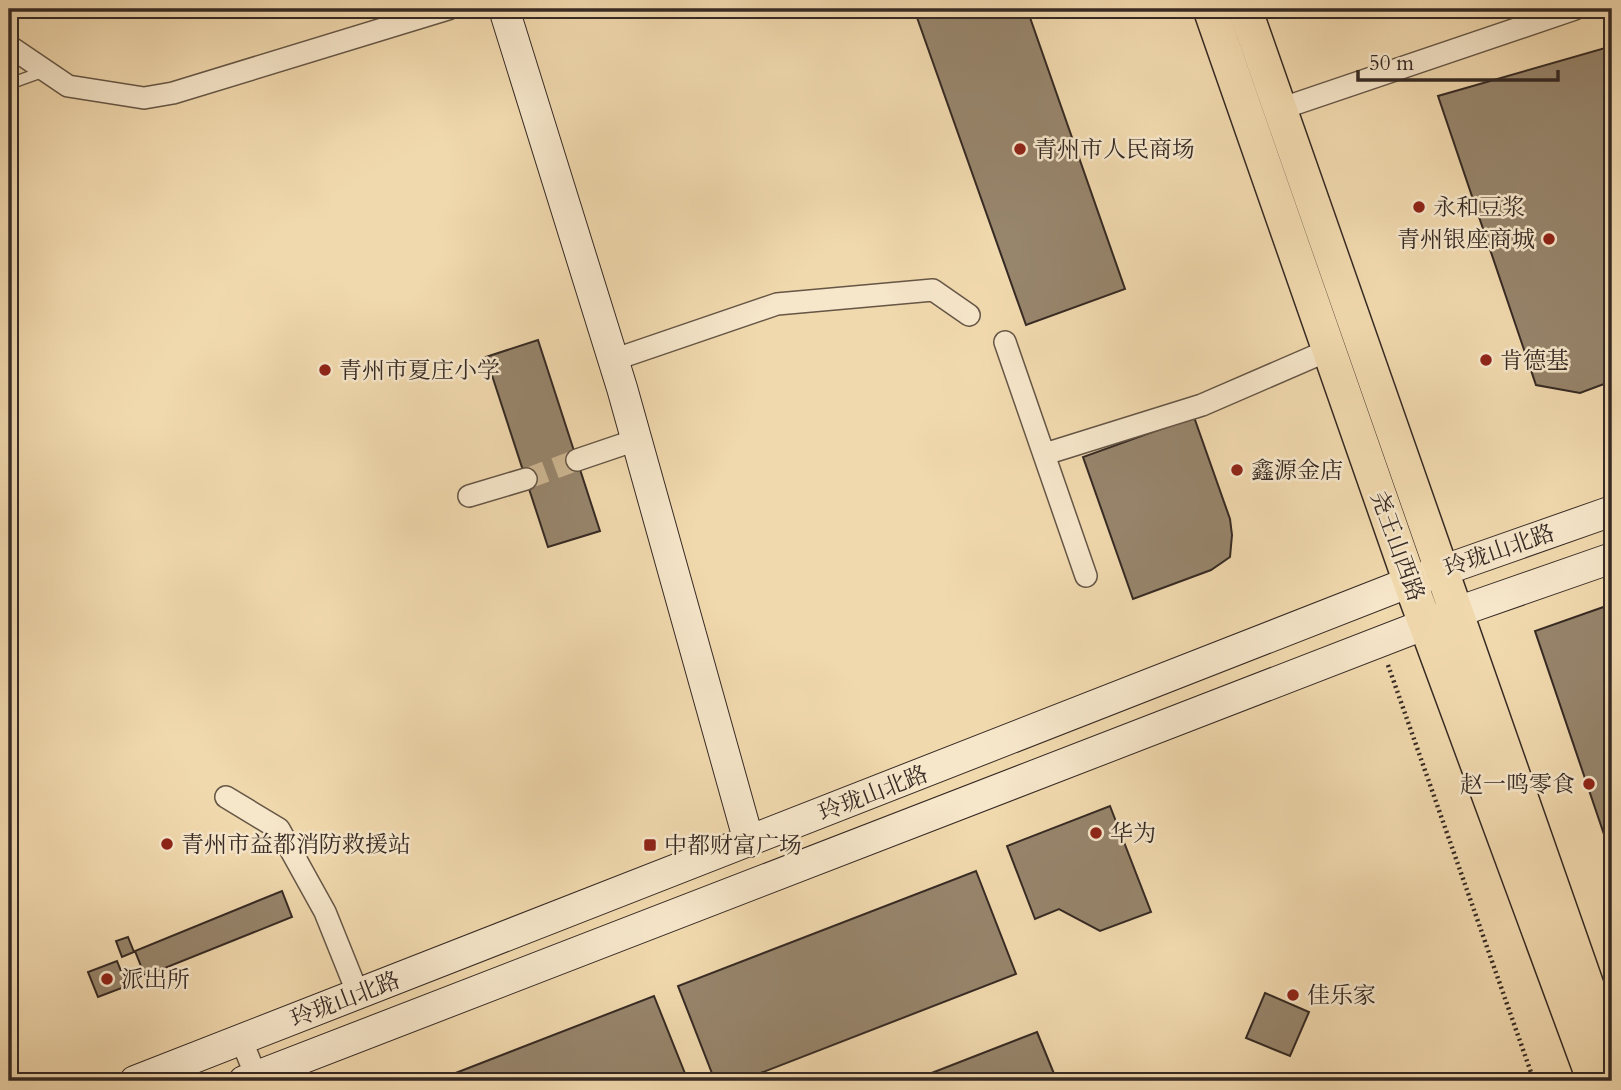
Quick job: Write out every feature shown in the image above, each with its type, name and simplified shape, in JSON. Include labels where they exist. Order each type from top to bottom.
[{"type":"main road","points":[[504,9],[613,360],[749,842]]},
{"type":"main road","name":"尧王山西路","points":[[1210,9],[1410,582],[1594,1081]]},
{"type":"main road","name":"尧王山西路","points":[[1245,9],[1612,1057]]},
{"type":"main road","name":"玲珑山北路","points":[[135,1081],[1441,570],[1612,511]]},
{"type":"main road","name":"玲珑山北路","points":[[253,1080],[1380,641],[1612,558]]},
{"type":"street","points":[[9,47],[68,86],[144,98],[173,93],[448,9]]},
{"type":"street","points":[[1280,108],[1575,9]]},
{"type":"street","points":[[613,360],[777,304],[933,290],[969,315]]},
{"type":"street","points":[[1004,341],[1086,576]]},
{"type":"street","points":[[1045,454],[1202,405],[1329,350]]},
{"type":"street","points":[[577,460],[636,440]]},
{"type":"street","points":[[469,496],[526,479]]},
{"type":"street","points":[[226,797],[279,829],[325,912],[358,994]]},
{"type":"street","points":[[241,1039],[253,1080]]},
{"type":"lane","points":[[9,84],[46,71]]},
{"type":"path","points":[[1380,641],[1534,1081]]},
{"type":"building","name":"青州市人民商场","points":[[914,9],[1027,9],[1125,289],[1026,325]]},
{"type":"building","name":"青州银座商城","points":[[1612,46],[1612,381],[1580,393],[1536,385],[1438,96]]},
{"type":"building","points":[[538,340],[600,531],[548,547],[486,357]]},
{"type":"building","points":[[1194,417],[1230,519],[1230,557],[1211,570],[1133,599],[1083,457]]},
{"type":"building","points":[[1612,604],[1612,858],[1535,631]]},
{"type":"building","points":[[1110,806],[1151,912],[1100,931],[1059,909],[1035,919],[1007,846]]},
{"type":"building","points":[[976,871],[1016,974],[740,1081],[715,1081],[678,986]]},
{"type":"building","points":[[282,891],[292,917],[145,976],[135,951]]},
{"type":"building","points":[[128,937],[134,952],[122,957],[116,941]]},
{"type":"building","name":"派出所","points":[[117,961],[127,986],[98,997],[88,972]]},
{"type":"building","points":[[1265,993],[1309,1012],[1290,1056],[1246,1038]]},
{"type":"building","points":[[654,996],[688,1081],[435,1081]]},
{"type":"building","points":[[1037,1032],[1057,1081],[911,1081]]},
{"type":"tunnel","points":[[526,479],[577,460]]},
{"type":"place","name":"青州市人民商场","points":[[1020,149]]},
{"type":"place","name":"永和豆浆","points":[[1419,207]]},
{"type":"place","name":"青州银座商城","points":[[1549,239]]},
{"type":"place","name":"肯德基","points":[[1486,360]]},
{"type":"place","name":"青州市夏庄小学","points":[[325,370]]},
{"type":"place","name":"鑫源金店","points":[[1237,470]]},
{"type":"place","name":"赵一鸣零食","points":[[1589,784]]},
{"type":"place","name":"华为","points":[[1096,833]]},
{"type":"place","name":"青州市益都消防救援站","points":[[167,844]]},
{"type":"place","name":"中都财富广场","points":[[650,845]]},
{"type":"place","name":"派出所","points":[[107,979]]},
{"type":"place","name":"佳乐家","points":[[1293,995]]}]
